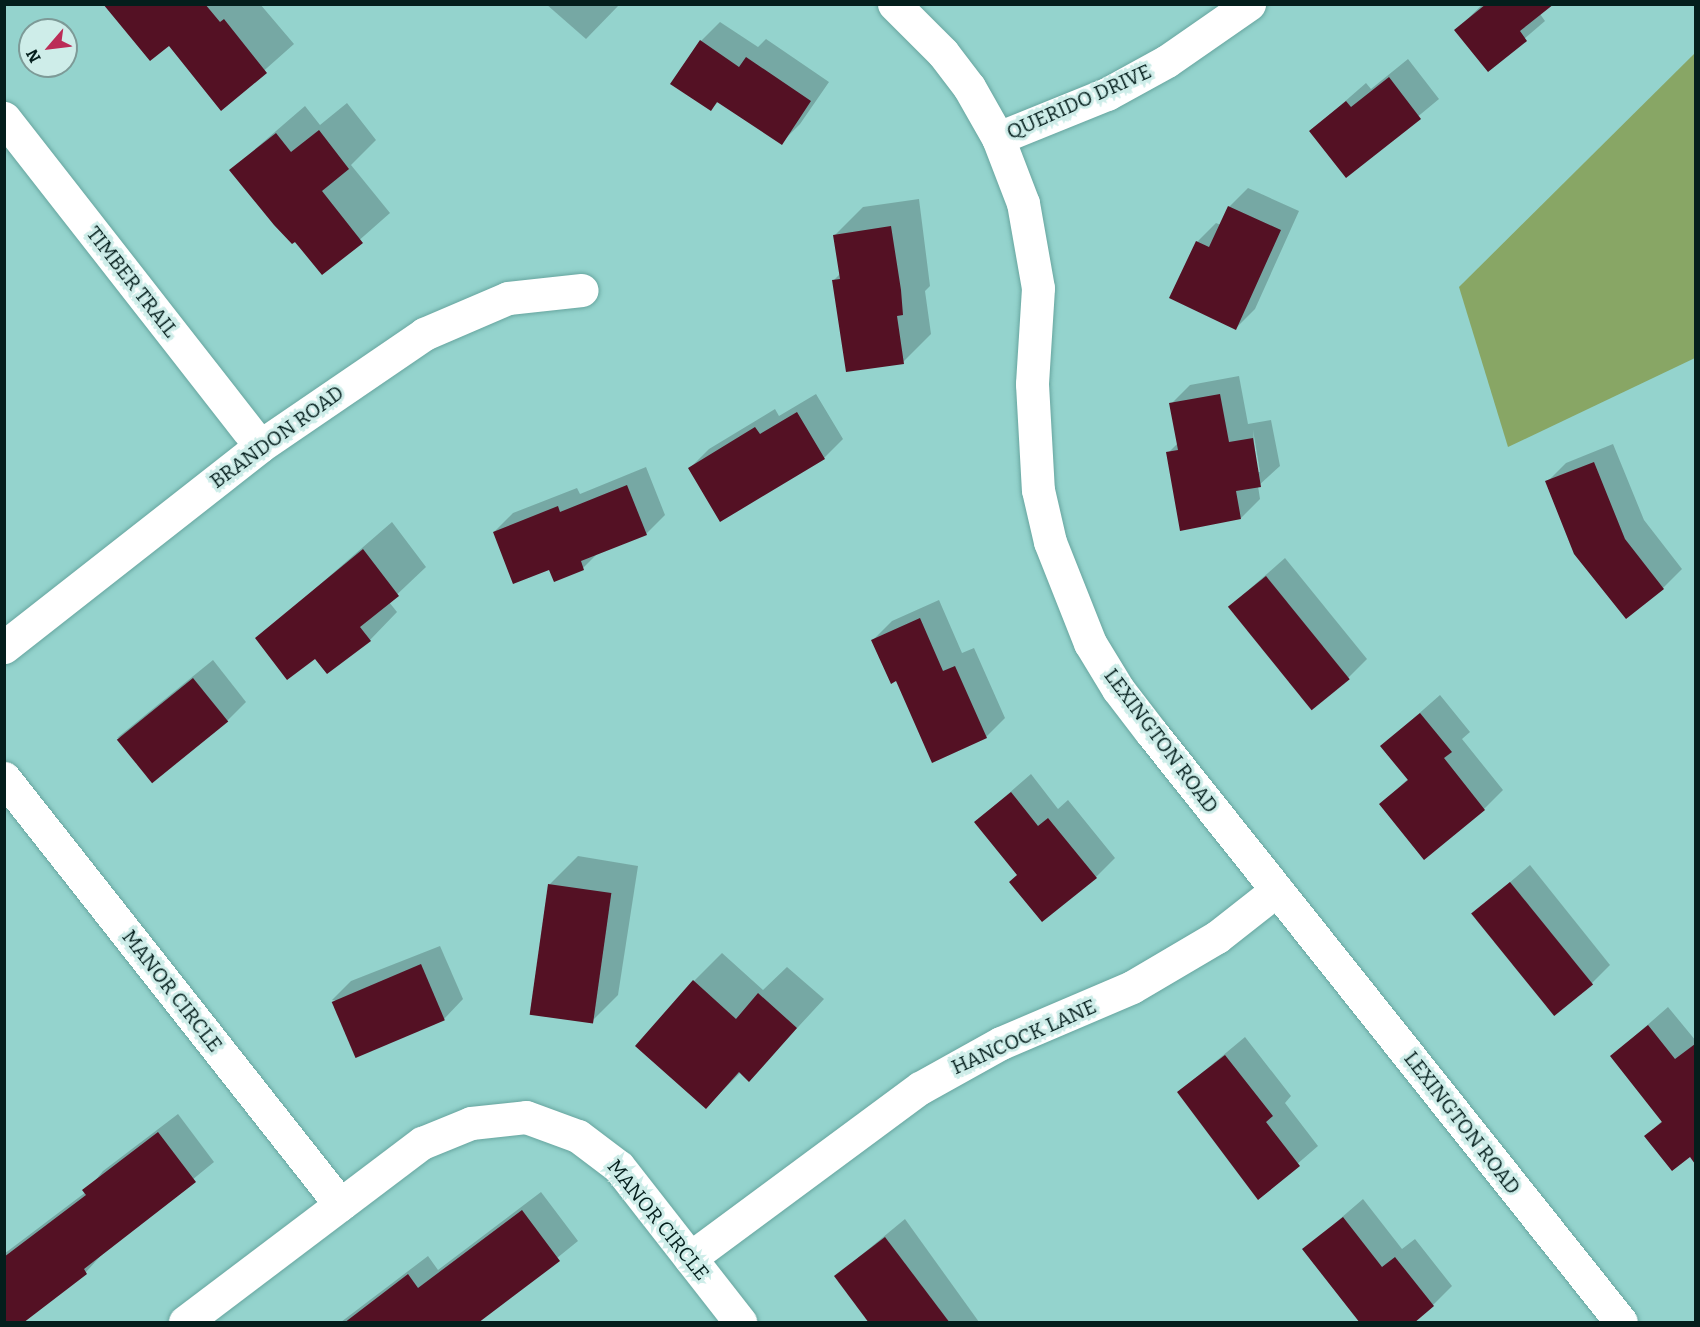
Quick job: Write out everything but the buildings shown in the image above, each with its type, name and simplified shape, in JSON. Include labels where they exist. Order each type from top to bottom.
[{"type":"street","name":"LEXINGTON ROAD","points":[[894,4],[943,53],[998,138],[1023,203],[1033,246],[1038,331],[1032,384],[1033,437],[1043,511],[1067,594],[1118,689],[1621,1323]]},
{"type":"street","name":"QUERIDO DRIVE","points":[[998,138],[1107,94],[1167,61],[1249,4]]},
{"type":"street","name":"TIMBER TRAIL","points":[[4,118],[260,446]]},
{"type":"street","name":"BRANDON ROAD","points":[[4,647],[260,446],[424,334],[508,298],[582,290]]},
{"type":"street","name":"MANOR CIRCLE","points":[[4,778],[340,1204]]},
{"type":"street","name":"HANCOCK LANE","points":[[690,1258],[936,1078],[1001,1043],[1141,983],[1217,937],[1277,890]]},
{"type":"street","name":"MANOR CIRCLE","points":[[185,1323],[422,1143],[445,1132],[498,1118],[526,1118],[561,1128],[599,1150],[636,1187],[740,1323]]},
{"type":"green space","points":[[1695,53],[1695,358],[1508,447],[1459,287]]}]
